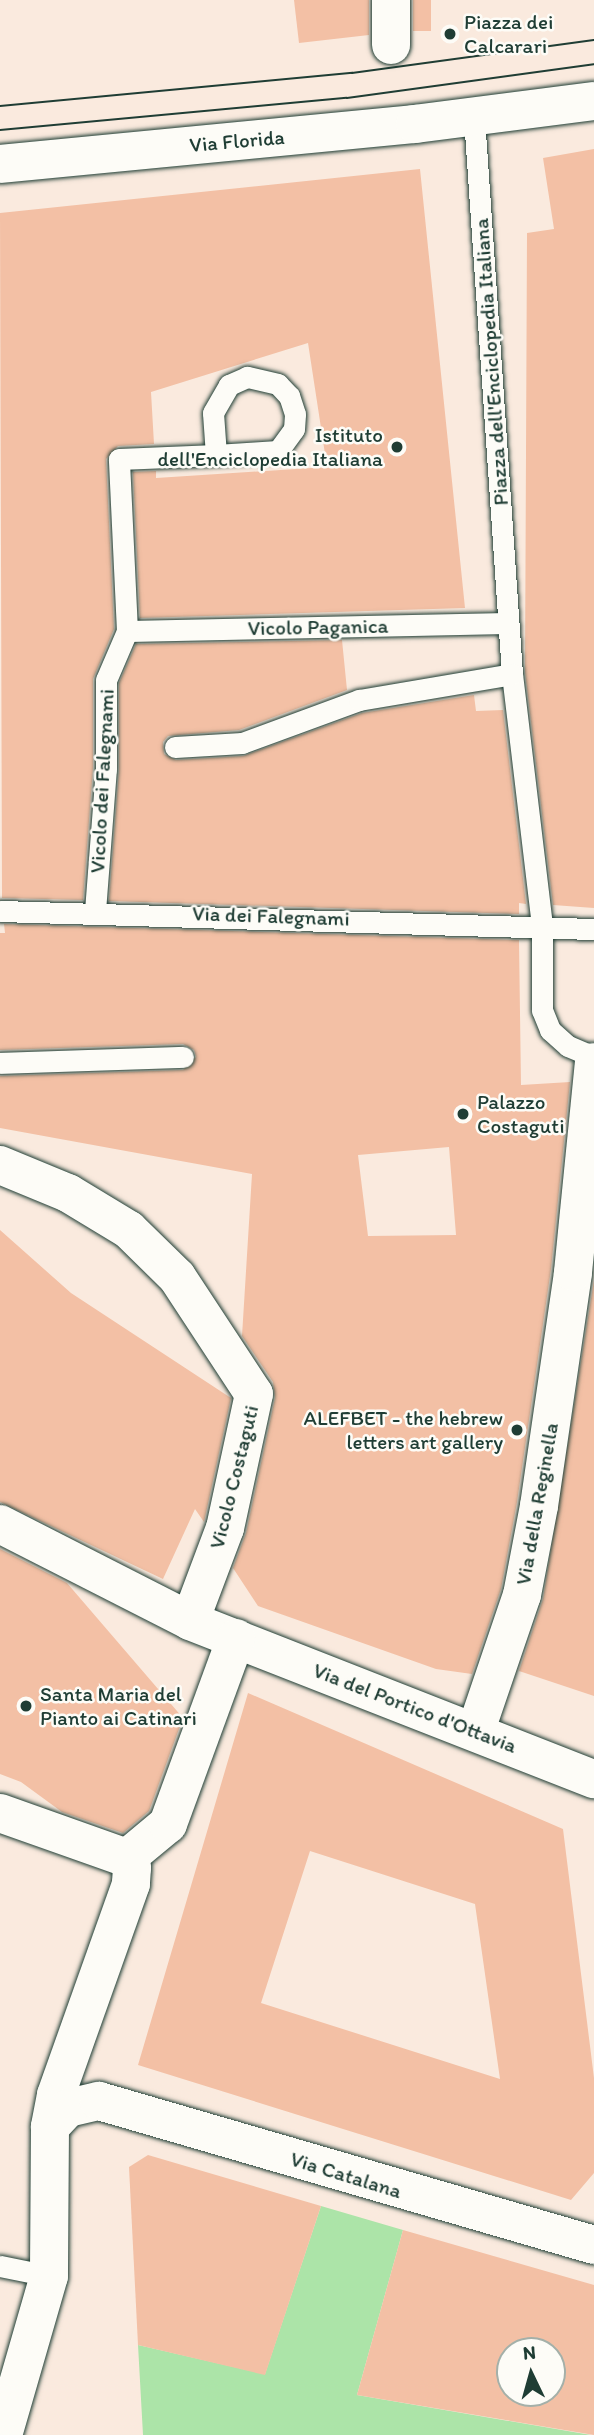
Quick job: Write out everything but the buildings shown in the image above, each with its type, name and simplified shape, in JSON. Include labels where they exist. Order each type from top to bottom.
[{"type":"street","points":[[391,0],[391,44]]},
{"type":"street","name":"Via Florida","points":[[0,164],[474,117],[594,101]]},
{"type":"street","name":"Via della Reginella","points":[[476,1730],[522,1595],[573,1272],[594,1060]]},
{"type":"street","name":"Vicolo Costaguti","points":[[0,1165],[58,1189],[129,1230],[177,1277],[254,1394],[225,1528],[190,1621]]},
{"type":"street","name":"Via del Portico d'Ottavia","points":[[0,1524],[190,1621],[476,1730],[594,1779]]},
{"type":"street","points":[[127,1858],[168,1824],[236,1638]]},
{"type":"street","points":[[0,1812],[127,1858],[132,1868],[131,1884],[71,2046],[50,2127],[49,2276],[3,2435]]},
{"type":"street","points":[[71,2046],[78,2079],[99,2101]]},
{"type":"street","points":[[50,2127],[68,2108],[99,2101]]},
{"type":"street","name":"Via Catalana","points":[[99,2101],[594,2245]]},
{"type":"lane","name":"Piazza dell'Enciclopedia Italiana","points":[[474,117],[513,681],[542,925],[542,1010],[551,1030],[568,1046],[594,1060]]},
{"type":"lane","name":"Vicolo dei Falegnami","points":[[95,911],[106,759],[106,680],[127,631],[119,459],[216,455],[278,451],[288,442],[295,414],[289,396],[278,384],[247,377],[229,386],[218,398],[213,413],[216,455]]},
{"type":"lane","name":"Vicolo Paganica","points":[[127,631],[508,614]]},
{"type":"lane","points":[[176,747],[242,743],[359,700],[513,681]]},
{"type":"lane","name":"Via dei Falegnami","points":[[0,911],[95,911],[542,925],[594,929]]},
{"type":"lane","points":[[0,1063],[183,1057]]},
{"type":"lane","points":[[0,2266],[49,2276]]},
{"type":"green space","points":[[321,2206],[403,2230],[357,2395],[591,2435],[143,2435],[138,2345],[265,2374]]},
{"type":"tram line","points":[[0,106],[352,73],[594,40]]},
{"type":"tram line","points":[[0,130],[347,98],[594,64]]},
{"type":"place","name":"Piazza dei Calcarari","points":[[450,34]]},
{"type":"place","name":"Istituto dell'Enciclopedia Italiana","points":[[397,447]]},
{"type":"place","name":"Palazzo Costaguti","points":[[463,1114]]},
{"type":"place","name":"ALEFBET - the hebrew letters art gallery","points":[[517,1430]]},
{"type":"place","name":"Santa Maria del Pianto ai Catinari","points":[[26,1706]]}]
